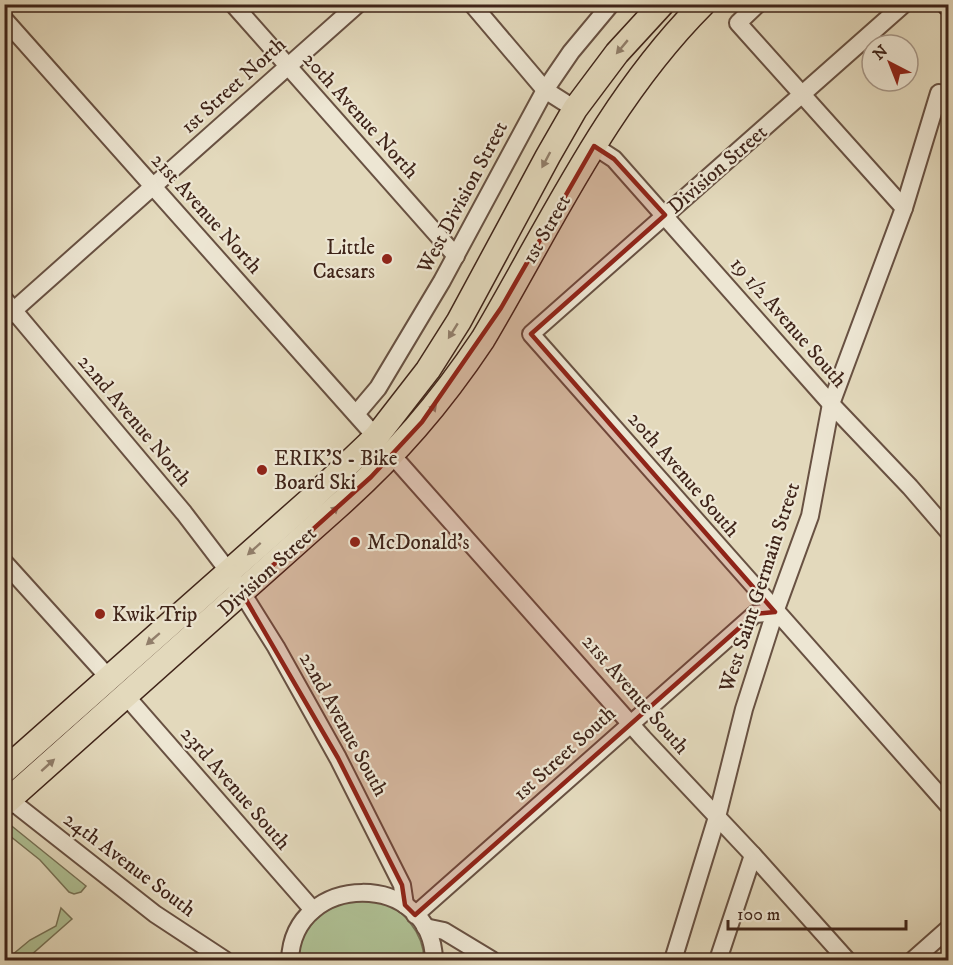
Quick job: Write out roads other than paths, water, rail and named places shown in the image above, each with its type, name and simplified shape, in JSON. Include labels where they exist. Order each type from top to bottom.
[{"type":"highway","name":"1st Street","points":[[376,437],[428,370],[459,321],[575,109],[617,53],[663,4]]},
{"type":"highway","name":"1st Street","points":[[392,455],[441,399],[483,339],[594,146],[642,74],[703,4]]},
{"type":"highway","name":"Division Street","points":[[4,771],[329,482],[376,437]]},
{"type":"highway","name":"Division Street","points":[[7,802],[363,484],[392,455]]},
{"type":"street","name":"20th Avenue North","points":[[233,4],[456,256]]},
{"type":"street","name":"1st Street North","points":[[8,309],[153,186],[358,4]]},
{"type":"street","points":[[472,4],[545,90],[575,109]]},
{"type":"street","name":"West Division Street","points":[[356,414],[378,388],[456,256],[545,90],[578,43],[611,4]]},
{"type":"street","points":[[758,4],[738,23],[904,208]]},
{"type":"street","name":"Division Street","points":[[531,334],[904,4]]},
{"type":"street","name":"21st Avenue North","points":[[4,19],[376,437]]},
{"type":"street","name":"West Saint Germain Street","points":[[673,960],[717,817],[744,709],[775,612],[810,516],[831,404],[904,208],[939,93]]},
{"type":"street","name":"19 1/2 Avenue South","points":[[594,146],[614,159],[831,404],[910,487],[948,531]]},
{"type":"street","name":"22nd Avenue North","points":[[8,309],[184,513],[228,572]]},
{"type":"street","name":"20th Avenue South","points":[[531,334],[948,805]]},
{"type":"street","name":"21st Avenue South","points":[[392,455],[631,724],[847,960]]},
{"type":"street","points":[[4,562],[109,678]]},
{"type":"street","name":"22nd Avenue South","points":[[228,572],[276,647],[375,829],[415,916],[434,950],[434,960]]},
{"type":"street","name":"1st Street South","points":[[415,916],[755,614],[775,612]]},
{"type":"street","name":"23rd Avenue South","points":[[126,696],[313,910]]},
{"type":"street","name":"24th Avenue South","points":[[7,802],[155,914],[225,960]]},
{"type":"street","points":[[718,960],[753,855]]},
{"type":"street","points":[[290,960],[290,950],[299,928],[313,910],[334,897],[358,892],[383,895],[492,960]]},
{"type":"street","points":[[913,960],[948,929]]},
{"type":"place","name":"Little Caesars","points":[[387,259]]},
{"type":"place","name":"ERIK'S - Bike Board Ski","points":[[262,470]]},
{"type":"place","name":"McDonald's","points":[[355,542]]},
{"type":"place","name":"Kwik Trip","points":[[100,614]]}]
